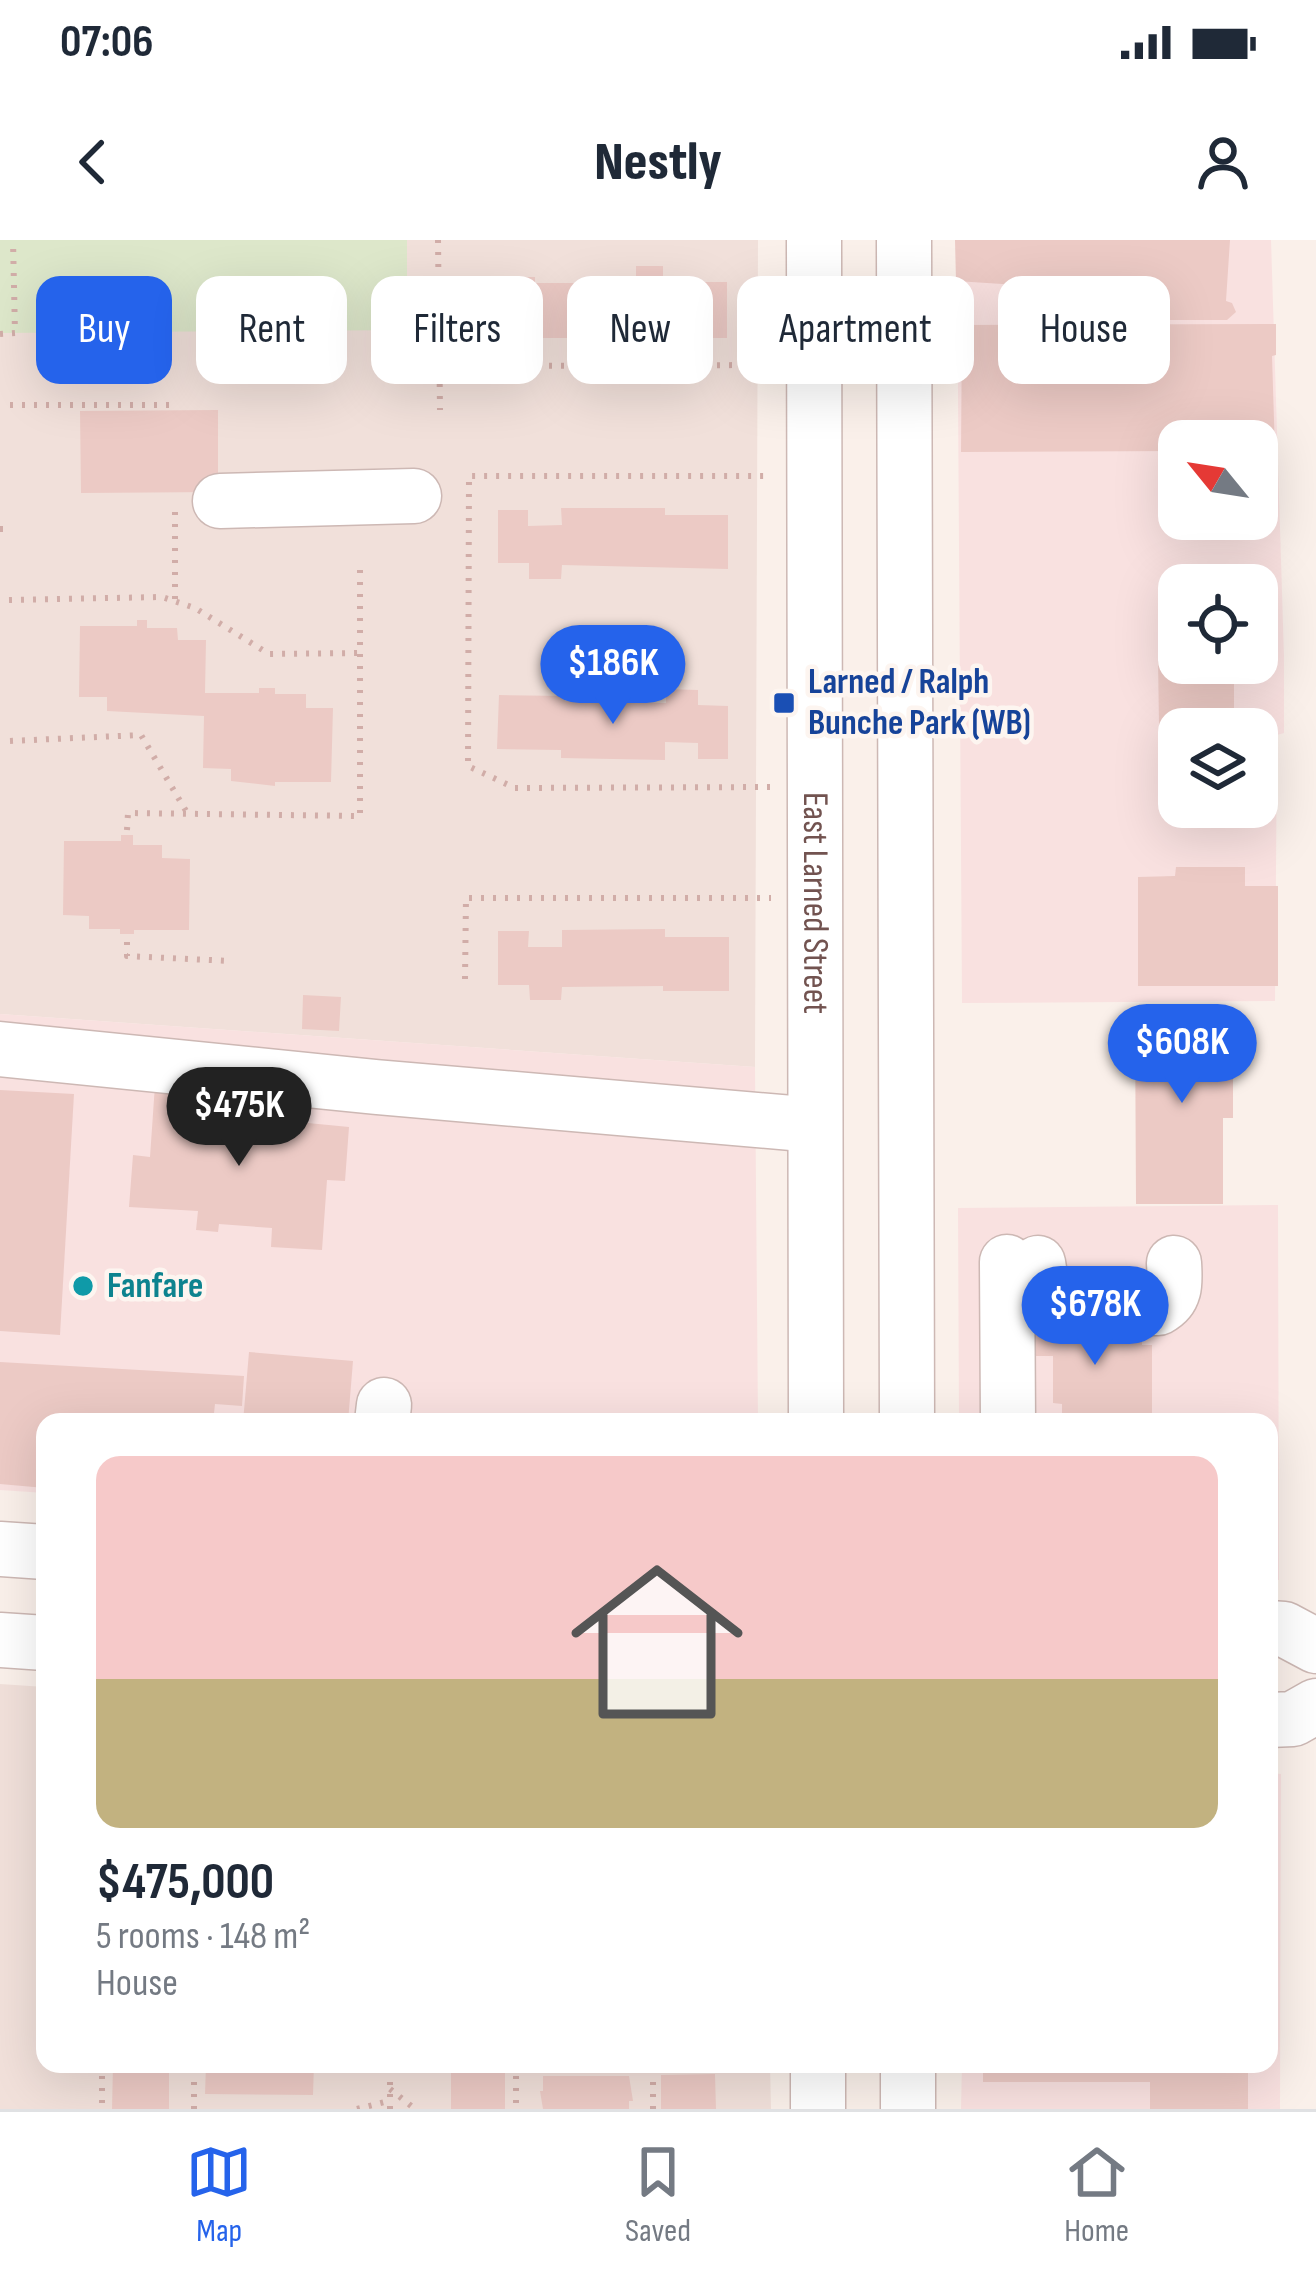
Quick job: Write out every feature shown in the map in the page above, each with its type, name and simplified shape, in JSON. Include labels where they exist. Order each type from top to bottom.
[{"type":"street","name":"East Larned Street","points":[[814,240],[816,1413]]},
{"type":"street","points":[[904,240],[907,1413]]},
{"type":"street","points":[[220,501],[414,496]]},
{"type":"street","points":[[814,569],[905,569]]},
{"type":"street","points":[[0,1049],[815,1125]]},
{"type":"street","points":[[1009,1413],[1023,1262],[1048,1304],[1134,1309],[1158,1309],[1169,1300],[1174,1263]]},
{"type":"street","points":[[0,1549],[36,1551]]},
{"type":"street","points":[[1278,1629],[1316,1646]]},
{"type":"street","points":[[0,1640],[36,1642]]},
{"type":"street","points":[[1278,1720],[1293,1719],[1316,1706]]},
{"type":"street","points":[[818,2073],[818,2109]]},
{"type":"street","points":[[908,2073],[908,2109]]},
{"type":"path","points":[[0,334],[15,333],[13,240]]},
{"type":"path","points":[[438,240],[439,276]]},
{"type":"path","points":[[543,366],[737,365]]},
{"type":"path","points":[[440,410],[441,384]]},
{"type":"path","points":[[10,405],[171,405]]},
{"type":"path","points":[[774,476],[469,476],[468,766],[515,788],[776,787]]},
{"type":"path","points":[[175,599],[175,497],[220,501]]},
{"type":"path","points":[[0,530],[10,530]]},
{"type":"path","points":[[127,830],[128,813],[360,816],[360,565]]},
{"type":"path","points":[[9,600],[175,599],[269,654],[360,653]]},
{"type":"path","points":[[10,741],[141,735],[189,816]]},
{"type":"path","points":[[465,979],[466,898],[774,898]]},
{"type":"path","points":[[127,942],[127,956],[230,961]]},
{"type":"path","points":[[102,2073],[102,2109]]},
{"type":"path","points":[[194,2073],[194,2109]]},
{"type":"path","points":[[357,2109],[390,2105],[390,2073]]},
{"type":"path","points":[[516,2073],[516,2109]]},
{"type":"path","points":[[652,2073],[652,2109]]},
{"type":"path","points":[[390,2090],[415,2109]]},
{"type":"shaded area","points":[[0,240],[758,240],[758,276],[737,276],[737,384],[757,384],[755,1067],[0,1014]]},
{"type":"shaded area","points":[[957,240],[1271,240],[1277,420],[1158,420],[1158,540],[1278,540],[1278,464],[1284,733],[1278,735],[1278,708],[1158,708],[1158,828],[1276,828],[1275,1001],[962,1003],[958,384],[974,384],[974,276],[957,276]]},
{"type":"shaded area","points":[[0,1014],[755,1067],[758,1413],[36,1413],[36,1492],[0,1490]]},
{"type":"shaded area","points":[[1278,1205],[1279,1580],[1278,1413],[959,1413],[958,1208]]},
{"type":"shaded area","points":[[0,1684],[36,1686],[36,2073],[770,2073],[771,2109],[0,2109]]},
{"type":"shaded area","points":[[1281,1774],[1280,2109],[961,2109],[962,2073],[1278,2073]]},
{"type":"green space","points":[[0,240],[407,240],[407,276],[371,276],[371,330],[347,330],[347,276],[196,276],[196,332],[172,332],[172,276],[36,276],[36,333],[0,333]]},
{"type":"building","points":[[955,240],[1230,240],[1226,301],[1236,312],[1227,320],[1170,320],[1170,276],[998,276],[998,284],[956,276]]},
{"type":"building","points":[[636,266],[663,266],[663,276],[636,276]]},
{"type":"building","points":[[713,282],[727,282],[727,338],[713,338]]},
{"type":"building","points":[[543,283],[567,283],[567,338],[543,338]]},
{"type":"building","points":[[1170,324],[1276,324],[1274,420],[1158,420],[1158,451],[961,452],[962,384],[974,384],[974,325],[998,325],[998,384],[1170,384]]},
{"type":"building","points":[[218,410],[218,492],[81,493],[80,411]]},
{"type":"building","points":[[561,508],[665,508],[665,515],[728,515],[728,569],[562,565],[561,579],[529,579],[529,563],[498,563],[498,510],[528,510],[528,526],[562,525]]},
{"type":"building","points":[[137,620],[147,620],[147,628],[177,628],[178,640],[206,640],[205,693],[259,693],[259,688],[275,688],[275,694],[306,694],[306,708],[333,708],[331,782],[275,782],[275,786],[231,781],[231,769],[203,768],[204,716],[107,711],[107,697],[79,697],[80,626],[137,626]]},
{"type":"building","points":[[1158,684],[1234,684],[1234,708],[1159,708]]},
{"type":"building","points":[[666,689],[698,690],[698,705],[728,706],[728,759],[698,759],[698,743],[665,742],[665,760],[561,758],[561,750],[497,749],[499,695],[666,703]]},
{"type":"building","points":[[121,835],[133,835],[133,845],[162,845],[162,858],[190,859],[189,930],[120,934],[120,929],[89,929],[89,916],[63,915],[64,841],[121,841]]},
{"type":"building","points":[[1176,867],[1245,867],[1245,886],[1278,886],[1278,986],[1138,986],[1138,877],[1175,876]]},
{"type":"building","points":[[665,929],[665,937],[729,937],[729,991],[562,987],[561,1000],[530,1000],[529,985],[498,985],[498,931],[529,931],[528,947],[562,947],[562,930]]},
{"type":"building","points":[[303,995],[341,997],[339,1031],[302,1029]]},
{"type":"building","points":[[1233,1012],[1233,1118],[1223,1118],[1223,1204],[1136,1204],[1135,1013]]},
{"type":"building","points":[[155,1085],[206,1089],[204,1113],[349,1127],[345,1181],[327,1180],[322,1250],[271,1247],[272,1228],[219,1224],[218,1232],[196,1230],[198,1211],[129,1207],[133,1155],[150,1157]]},
{"type":"building","points":[[0,1090],[74,1094],[60,1335],[0,1331]]},
{"type":"building","points":[[1022,1320],[1142,1320],[1142,1345],[1152,1345],[1152,1413],[1062,1413],[1062,1404],[1053,1403],[1053,1356],[1022,1356]]},
{"type":"building","points":[[249,1352],[353,1361],[349,1413],[244,1413]]},
{"type":"building","points":[[0,1362],[244,1376],[242,1406],[215,1404],[214,1413],[36,1413],[36,1487],[0,1484]]},
{"type":"building","points":[[113,2073],[169,2073],[169,2109],[112,2109]]},
{"type":"building","points":[[206,2073],[314,2073],[313,2095],[205,2094]]},
{"type":"building","points":[[451,2073],[505,2073],[505,2109],[451,2109]]},
{"type":"building","points":[[983,2073],[1248,2073],[1248,2109],[1150,2109],[1150,2082],[983,2082]]},
{"type":"building","points":[[715,2074],[716,2109],[661,2109],[661,2075]]},
{"type":"building","points":[[543,2076],[629,2076],[633,2101],[629,2109],[543,2109]]},
{"type":"place","name":"Larned / Ralph Bunche Park (WB)","points":[[784,703]]},
{"type":"place","name":"Fanfare","points":[[83,1286]]}]
